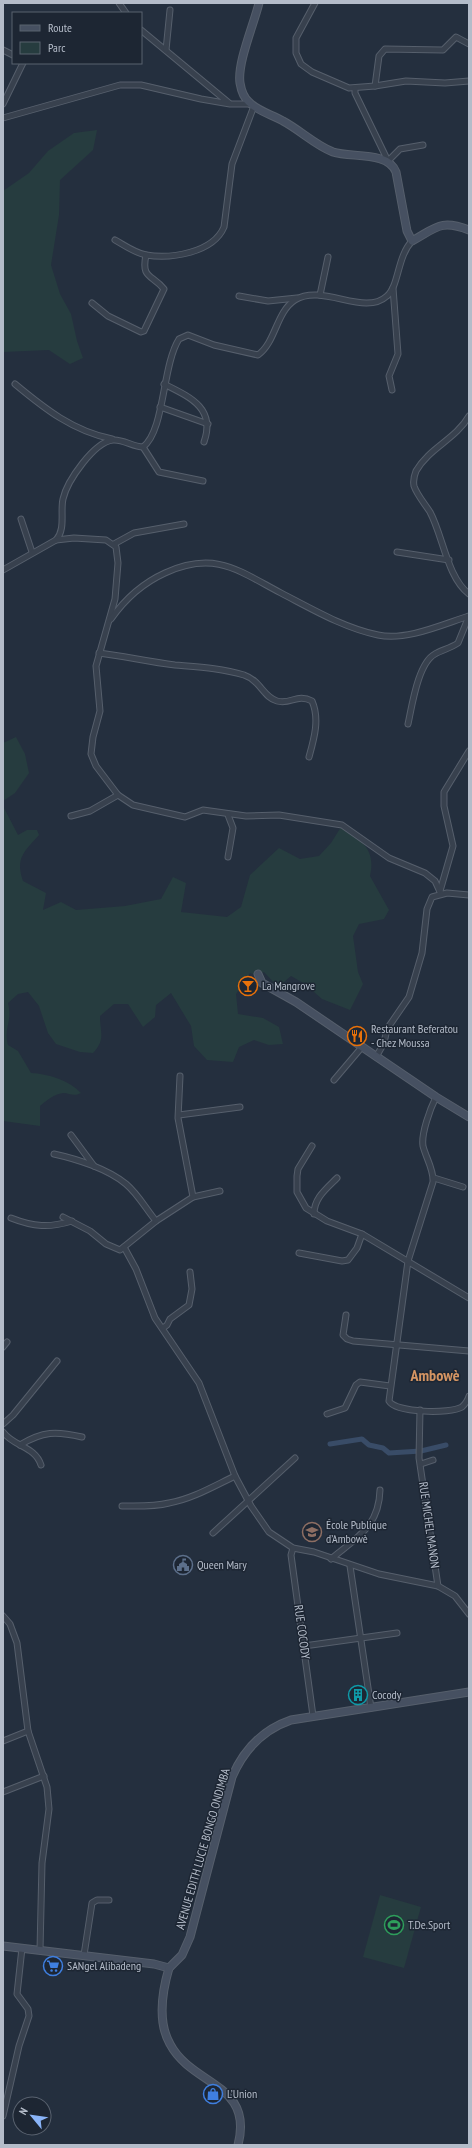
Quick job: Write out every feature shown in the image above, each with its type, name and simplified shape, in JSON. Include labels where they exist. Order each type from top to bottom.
[{"type":"street","points":[[119,3],[125,12]]},
{"type":"street","points":[[259,3],[240,77],[244,96],[252,105],[284,122],[330,150],[343,155],[382,158],[394,166],[407,231],[412,241]]},
{"type":"street","points":[[315,3],[296,38],[296,53],[301,64],[312,72],[333,83],[355,88],[406,81],[444,83],[469,81]]},
{"type":"street","points":[[166,50],[170,10]]},
{"type":"street","points":[[142,31],[230,104]]},
{"type":"street","points":[[375,86],[379,56],[385,49],[442,50],[456,37],[469,44]]},
{"type":"street","points":[[3,50],[12,55]]},
{"type":"street","points":[[3,104],[23,64]]},
{"type":"street","points":[[4,117],[120,85],[140,85],[230,104],[252,105]]},
{"type":"street","points":[[355,88],[355,93],[388,161]]},
{"type":"street","points":[[115,240],[146,254],[165,255],[189,252],[210,243],[220,236],[224,227],[232,164],[252,105]]},
{"type":"street","points":[[388,161],[400,149],[423,145]]},
{"type":"street","points":[[392,390],[389,376],[398,354],[393,288],[406,247],[412,241],[432,229],[447,224],[469,230]]},
{"type":"street","points":[[92,302],[116,321],[141,332],[144,331],[164,289],[145,272],[144,265],[146,254]]},
{"type":"street","points":[[320,295],[328,257]]},
{"type":"street","points":[[239,296],[268,301],[320,295],[365,303],[386,297],[393,288]]},
{"type":"street","points":[[143,447],[151,436],[176,344],[184,336],[188,335],[214,345],[258,355],[287,307],[300,298]]},
{"type":"street","points":[[16,384],[62,420],[84,431],[143,447],[159,472],[203,481]]},
{"type":"street","points":[[164,384],[196,402],[205,413],[208,424],[204,442]]},
{"type":"street","points":[[160,406],[208,424]]},
{"type":"street","points":[[469,416],[461,429],[423,462],[416,472],[413,480],[415,488],[437,526],[457,579],[464,590],[469,594]]},
{"type":"street","points":[[56,540],[62,530],[62,500],[73,479],[93,451],[101,444],[115,440]]},
{"type":"street","points":[[21,519],[32,552]]},
{"type":"street","points":[[114,544],[134,533],[184,524]]},
{"type":"street","points":[[62,530],[69,538]]},
{"type":"street","points":[[3,570],[32,552],[56,540],[69,538],[106,540],[114,544],[118,552],[115,599],[96,666],[100,711],[93,737],[91,754],[96,766],[118,795],[133,805],[185,817],[203,810],[228,814],[279,815],[342,825],[389,858],[426,873],[435,880],[440,893]]},
{"type":"street","points":[[397,552],[449,560]]},
{"type":"street","points":[[109,622],[123,605],[144,584],[175,568],[200,563],[234,567],[346,625],[379,635],[408,636],[420,630],[469,616]]},
{"type":"street","points":[[115,599],[123,605]]},
{"type":"street","points":[[408,724],[418,682],[429,659],[435,654],[458,644],[469,616]]},
{"type":"street","points":[[99,653],[175,665],[219,668],[243,675],[256,682],[271,698],[278,701],[305,697],[312,701],[316,715],[315,731],[309,757]]},
{"type":"street","points":[[440,893],[453,846],[445,814],[444,792],[469,751]]},
{"type":"street","points":[[71,816],[90,811],[118,795]]},
{"type":"street","points":[[228,814],[233,828],[228,858]]},
{"type":"street","points":[[376,1057],[384,1043],[387,1029],[409,997],[422,953],[427,909],[432,897],[440,893],[469,896]]},
{"type":"street","points":[[258,974],[262,983],[296,1002],[436,1098],[469,1116]]},
{"type":"street","points":[[334,1080],[362,1047]]},
{"type":"street","points":[[180,1076],[179,1115],[182,1145],[194,1197]]},
{"type":"street","points":[[436,1098],[430,1112],[423,1140],[434,1178],[408,1261],[390,1386],[391,1404],[396,1407],[420,1410],[451,1411],[463,1406],[469,1396]]},
{"type":"street","points":[[179,1115],[240,1107]]},
{"type":"street","points":[[71,1136],[94,1167]]},
{"type":"street","points":[[312,1146],[298,1169],[297,1176],[297,1192],[306,1208],[314,1214],[362,1234],[469,1298]]},
{"type":"street","points":[[54,1154],[79,1160],[127,1185],[156,1221]]},
{"type":"street","points":[[314,1214],[314,1208],[321,1194],[337,1178]]},
{"type":"street","points":[[434,1178],[463,1187]]},
{"type":"street","points":[[63,1217],[72,1221],[113,1248],[120,1250],[156,1221],[194,1197],[220,1191]]},
{"type":"street","points":[[11,1218],[34,1226],[43,1227],[56,1226],[72,1221]]},
{"type":"street","points":[[299,1253],[335,1260],[348,1260],[357,1248],[362,1234]]},
{"type":"street","points":[[124,1247],[136,1269],[149,1305],[200,1383],[235,1476],[248,1502],[270,1532],[293,1548],[314,1552],[350,1566],[406,1581],[438,1586],[455,1596],[469,1614]]},
{"type":"street","points":[[163,1328],[170,1319],[189,1305],[192,1289],[190,1272]]},
{"type":"street","points":[[346,1315],[343,1334],[347,1339],[469,1351]]},
{"type":"street","points":[[3,1424],[14,1415],[57,1361]]},
{"type":"street","points":[[327,1414],[345,1408],[356,1385],[360,1382],[390,1386]]},
{"type":"street","name":"RUE MICHEL MANON","points":[[420,1410],[421,1464],[438,1586]]},
{"type":"street","points":[[3,1432],[20,1445],[32,1450],[39,1459],[41,1466]]},
{"type":"street","points":[[20,1445],[34,1436],[46,1433],[82,1438]]},
{"type":"street","points":[[213,1533],[295,1458]]},
{"type":"street","points":[[421,1464],[433,1460]]},
{"type":"street","points":[[122,1506],[148,1506],[170,1503],[207,1490],[235,1476]]},
{"type":"street","points":[[332,1559],[368,1529],[380,1503],[380,1490]]},
{"type":"street","name":"RUE COCODY","points":[[293,1548],[291,1554],[313,1716]]},
{"type":"street","points":[[350,1566],[371,1708]]},
{"type":"street","points":[[3,1616],[10,1624],[17,1643],[28,1732],[47,1787],[49,1810],[42,1863],[40,1950]]},
{"type":"street","points":[[304,1646],[397,1633]]},
{"type":"street","name":"AVENUE EDITH LUCIE BONGO ONDIMBA","points":[[169,1968],[182,1955],[190,1937],[232,1777],[243,1755],[252,1744],[273,1727],[291,1720],[469,1692]]},
{"type":"street","points":[[3,1741],[28,1732]]},
{"type":"street","points":[[3,1792],[44,1776]]},
{"type":"street","points":[[84,1954],[92,1903],[97,1900],[109,1900]]},
{"type":"street","points":[[3,1946],[84,1954],[154,1964],[169,1968],[162,2007],[164,2028],[167,2037],[174,2050],[185,2064],[217,2086],[234,2103],[242,2124],[238,2145]]},
{"type":"street","points":[[3,2116],[29,2016],[28,2010],[17,1994],[22,1948]]},
{"type":"green space","points":[[97,130],[93,150],[60,180],[59,215],[51,265],[60,294],[71,314],[77,341],[83,358],[70,364],[49,350],[3,352],[3,191],[29,173],[48,151],[74,133]]},
{"type":"green space","points":[[16,737],[25,754],[29,773],[15,793],[3,801],[3,743]]},
{"type":"green space","points":[[3,806],[18,835],[27,830],[37,830],[39,835],[25,851],[22,856],[20,866],[23,881],[46,893],[43,910],[61,902],[76,910],[125,906],[161,899],[173,877],[186,883],[181,912],[227,917],[241,907],[250,875],[279,848],[300,859],[319,856],[331,843],[341,827],[361,842],[369,852],[371,859],[370,876],[389,910],[384,919],[359,924],[353,936],[358,972],[363,984],[350,1010],[322,999],[305,984],[291,976],[278,987],[264,972],[256,975],[250,973],[236,994],[238,1014],[263,1018],[279,1027],[283,1044],[269,1045],[254,1040],[239,1047],[233,1062],[207,1060],[194,1046],[191,1026],[171,993],[156,1005],[155,1017],[143,1027],[128,1004],[114,1004],[100,1016],[101,1040],[100,1044],[93,1053],[80,1052],[56,1044],[48,1033],[39,1006],[28,992],[18,994],[8,1003],[8,1045],[18,1051],[31,1073],[58,1078],[76,1088],[81,1093],[74,1095],[63,1093],[53,1096],[40,1106],[40,1126],[3,1121]]},
{"type":"green space","points":[[380,1895],[421,1907],[404,1968],[363,1957]]},
{"type":"waterway","points":[[330,1444],[362,1439],[369,1445],[383,1448],[389,1453],[421,1451],[446,1445]]},
{"type":"place","name":"La Mangrove","points":[[248,986]]},
{"type":"place","name":"Restaurant Beferatou - Chez Moussa","points":[[357,1036]]},
{"type":"place","name":"École Publique d’Ambowè","points":[[312,1532]]},
{"type":"place","name":"Queen Mary","points":[[183,1565]]},
{"type":"place","name":"Cocody","points":[[358,1695]]},
{"type":"place","name":"T.De.Sport","points":[[394,1925]]},
{"type":"place","name":"SANgel Alibadeng","points":[[53,1966]]},
{"type":"place","name":"L’Union","points":[[213,2094]]},
{"type":"district","name":"Ambowè","points":[[435,1375]]}]
